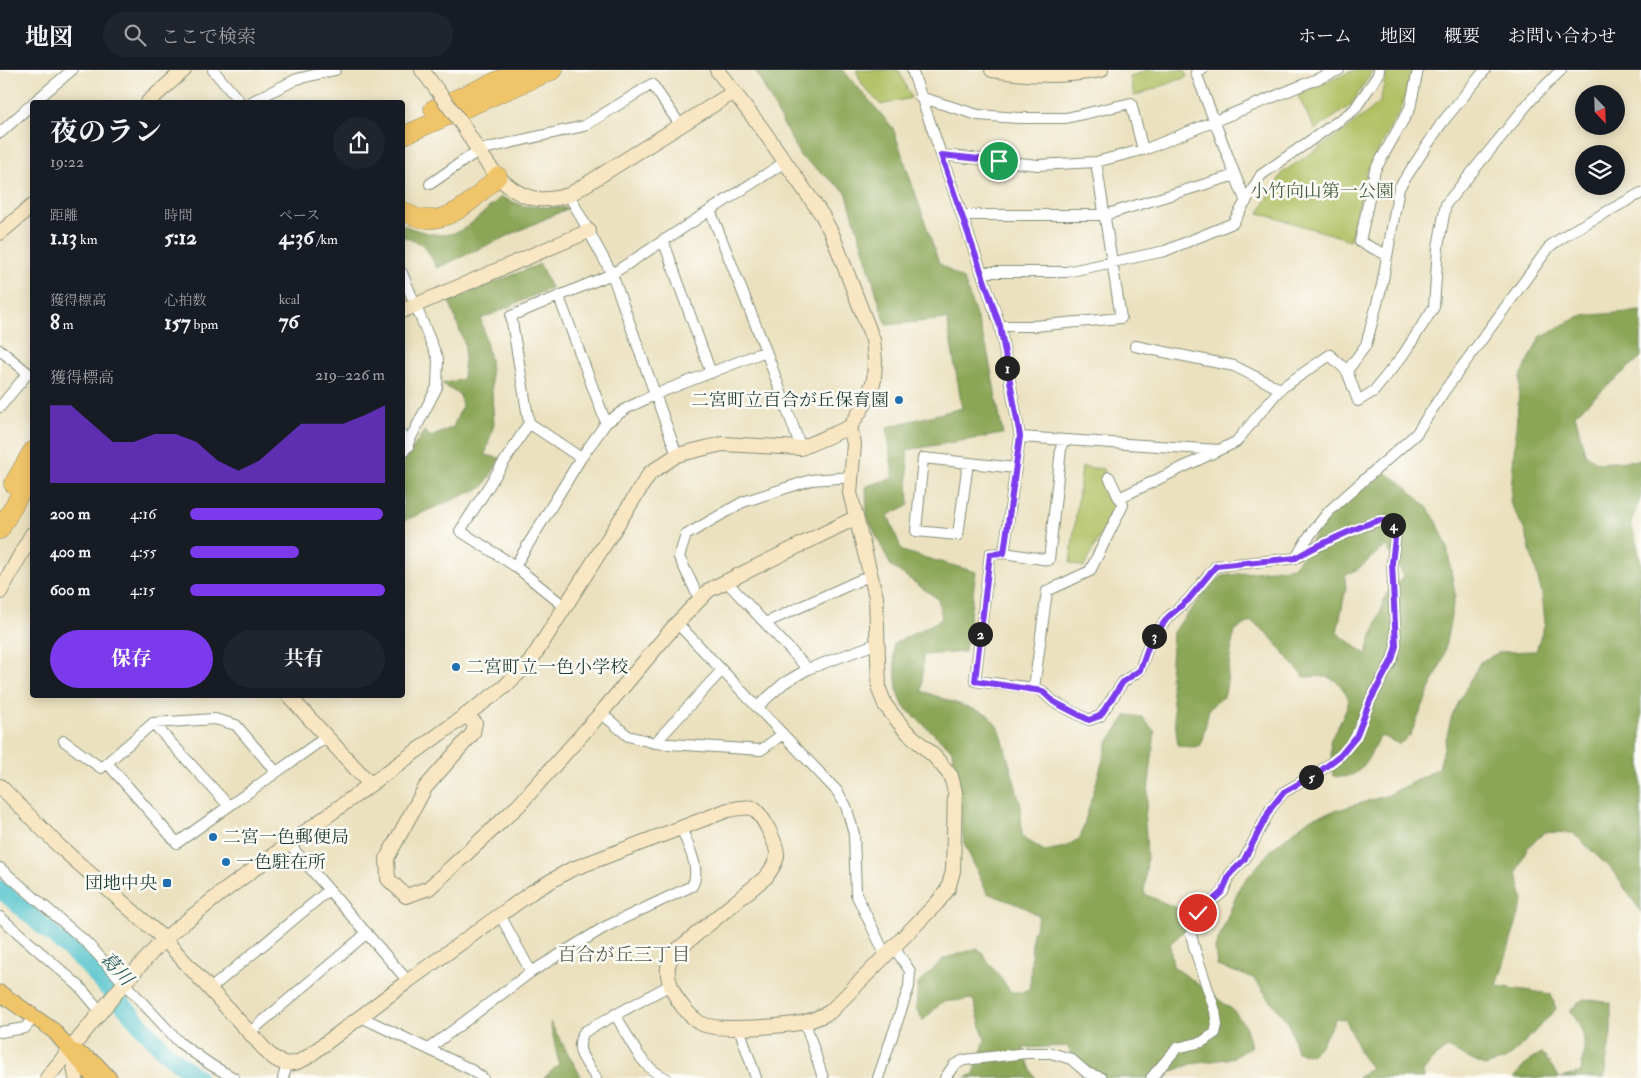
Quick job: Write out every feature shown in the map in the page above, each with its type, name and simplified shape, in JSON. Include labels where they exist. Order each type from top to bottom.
[{"type":"highway","points":[[405,121],[519,70]]},
{"type":"highway","points":[[405,135],[554,70]]},
{"type":"highway","points":[[405,145],[442,118]]},
{"type":"highway","points":[[405,202],[415,210],[427,213],[440,212],[452,207],[498,176]]},
{"type":"highway","points":[[405,212],[411,216],[423,219],[448,216],[474,199],[498,176]]},
{"type":"highway","points":[[0,506],[30,454]]},
{"type":"highway","points":[[0,530],[30,478]]},
{"type":"main road","points":[[0,993],[35,1016],[71,1048],[95,1063],[109,1078]]},
{"type":"main road","points":[[71,1048],[94,1078]]},
{"type":"street","points":[[37,100],[72,70]]},
{"type":"street","points":[[150,100],[184,70]]},
{"type":"street","points":[[213,70],[238,100]]},
{"type":"street","points":[[255,100],[297,79],[335,70]]},
{"type":"street","points":[[422,70],[498,176],[514,190],[538,199],[569,195],[734,92]]},
{"type":"street","points":[[47,1078],[123,985],[164,939],[220,894],[503,688],[530,662],[650,473],[677,455],[722,444],[801,448],[850,427],[871,392],[875,360],[872,340],[832,234],[822,214],[717,70]]},
{"type":"street","points":[[912,70],[1000,326],[1020,436],[1004,553]]},
{"type":"street","points":[[992,70],[1028,75],[1063,76],[1100,70]]},
{"type":"street","points":[[1202,70],[1196,73],[1246,202]]},
{"type":"street","points":[[941,155],[1038,165],[1096,162],[1143,150],[1339,70]]},
{"type":"street","points":[[982,272],[1066,272],[1165,251],[1233,223],[1261,174],[1354,110],[1378,75],[1379,70]]},
{"type":"street","points":[[1387,255],[1360,242],[1375,170],[1410,108],[1418,70]]},
{"type":"street","points":[[1347,371],[1366,345],[1387,255],[1399,188],[1441,124],[1485,70]]},
{"type":"street","points":[[1119,498],[1236,442],[1280,389],[1330,355],[1347,371],[1358,401],[1374,391],[1403,355],[1434,307],[1438,246],[1446,204],[1531,100],[1561,70]]},
{"type":"street","points":[[430,184],[479,150],[584,126],[652,84],[681,126]]},
{"type":"street","points":[[920,97],[978,115],[1018,118],[1066,118],[1131,103],[1143,150]]},
{"type":"street","points":[[0,133],[30,106]]},
{"type":"street","points":[[565,607],[515,566],[460,531],[530,424],[511,316],[559,298],[612,274],[785,162]]},
{"type":"street","points":[[1000,326],[1034,326],[1121,318],[1096,162]]},
{"type":"street","points":[[963,215],[1105,215],[1236,175]]},
{"type":"street","points":[[1296,558],[1307,539],[1329,511],[1416,434],[1451,382],[1550,246],[1572,231],[1641,193]]},
{"type":"street","points":[[569,195],[612,274],[677,455]]},
{"type":"street","points":[[0,233],[30,208]]},
{"type":"street","points":[[710,210],[766,351],[801,448]]},
{"type":"street","points":[[405,310],[589,231]]},
{"type":"street","points":[[663,240],[711,373]]},
{"type":"street","points":[[405,280],[438,358],[437,387],[405,451]]},
{"type":"street","points":[[559,298],[606,423]]},
{"type":"street","points":[[1135,346],[1234,366],[1280,389]]},
{"type":"street","points":[[0,350],[28,372],[0,407]]},
{"type":"street","points":[[515,566],[606,423],[627,408],[656,394],[766,351]]},
{"type":"street","points":[[530,424],[582,458]]},
{"type":"street","points":[[0,786],[59,846],[164,939],[285,1071],[306,1058],[500,915],[570,870],[728,810],[747,807],[754,809],[767,826],[776,847],[777,856],[774,866],[766,877],[670,957],[668,974],[670,985],[682,1005],[695,1019],[712,1027],[739,1028],[805,1022],[830,1012],[948,889],[953,871],[955,792],[951,776],[935,757],[905,730],[885,706],[879,689],[876,597],[850,493],[854,444],[850,427]]},
{"type":"street","points":[[1020,436],[1220,450]]},
{"type":"street","points":[[1062,440],[1049,560],[1004,553],[990,554],[975,681],[1034,688],[1042,691],[1054,702],[1089,720],[1100,716],[1123,682],[1140,670],[1150,642],[1168,617],[1188,600],[1216,566],[1296,558],[1306,550],[1318,548],[1371,522],[1382,520],[1390,522],[1396,530],[1392,563],[1396,646],[1392,660],[1370,701],[1356,737],[1334,761],[1284,792],[1271,808],[1244,860],[1230,874],[1222,892],[1198,913],[1191,934],[1215,1011],[1217,1025],[1215,1033],[1202,1042],[1177,1048],[1151,1078]]},
{"type":"street","points":[[968,463],[958,534],[916,531],[923,458],[1016,468]]},
{"type":"street","points":[[699,598],[679,557],[686,535],[743,502],[811,480],[852,477]]},
{"type":"street","points":[[1034,688],[1047,591],[1090,571],[1123,505],[1109,477]]},
{"type":"street","points":[[465,716],[474,723],[473,733],[425,788],[387,858],[388,879],[406,896],[429,888],[519,805],[602,713],[699,598],[725,580],[855,518]]},
{"type":"street","points":[[0,592],[30,538]]},
{"type":"street","points":[[765,623],[871,575]]},
{"type":"street","points":[[725,580],[808,670]]},
{"type":"street","points":[[677,623],[837,791],[846,806],[854,834],[856,894],[889,950],[910,971],[909,987],[878,1078]]},
{"type":"street","points":[[757,707],[784,683],[808,670],[878,643]]},
{"type":"street","points":[[655,743],[722,670]]},
{"type":"street","points":[[291,698],[370,784]]},
{"type":"street","points":[[602,713],[628,736],[655,743],[761,750],[783,734]]},
{"type":"street","points":[[64,741],[101,768],[108,764],[153,723],[215,719],[236,725],[276,772]]},
{"type":"street","points":[[153,723],[229,806]]},
{"type":"street","points":[[108,764],[177,843],[326,737]]},
{"type":"street","points":[[428,1049],[531,972],[604,927],[692,886],[697,878],[695,866],[681,827]]},
{"type":"street","points":[[288,844],[408,981]]},
{"type":"street","points":[[0,868],[86,942],[123,985],[180,1043],[211,1066],[234,1078]]},
{"type":"street","points":[[210,989],[329,890]]},
{"type":"street","points":[[500,915],[531,972]]},
{"type":"street","points":[[0,916],[104,1009]]},
{"type":"street","points":[[249,1033],[367,934]]},
{"type":"street","points":[[596,1078],[579,1052],[579,1041],[584,1032],[670,985]]},
{"type":"street","points":[[615,1014],[646,1066],[654,1074],[666,1078]]},
{"type":"street","points":[[0,1032],[25,1028],[35,1016]]},
{"type":"street","points":[[361,1017],[483,1078]]},
{"type":"street","points":[[805,1022],[823,1078]]},
{"type":"street","points":[[739,1028],[756,1078]]},
{"type":"street","points":[[71,1048],[76,1078]]},
{"type":"street","points":[[945,1078],[954,1066],[964,1060],[1026,1053],[1051,1053],[1071,1060],[1087,1073],[1102,1078]]},
{"type":"green space","points":[[755,70],[843,70],[893,128],[939,263],[964,280],[987,349],[1003,434],[907,450],[909,505],[888,515],[902,551],[976,572],[965,652],[923,655],[922,691],[987,714],[1000,730],[1021,806],[1022,837],[1045,851],[1065,847],[1080,838],[1108,742],[1127,715],[1142,717],[1155,732],[1145,818],[1147,859],[1144,894],[1179,909],[1186,929],[1170,944],[1173,966],[1233,1010],[1245,1025],[1251,1046],[1233,1058],[1192,1064],[1167,1073],[1166,1078],[1084,1078],[1067,1046],[1023,1048],[1032,1073],[1036,1078],[965,1078],[974,1074],[985,1040],[973,999],[942,1002],[923,1021],[916,1008],[918,984],[943,959],[978,948],[1011,992],[1022,992],[1030,989],[1032,937],[1039,916],[1024,907],[987,893],[964,843],[952,750],[904,707],[897,690],[893,644],[942,619],[938,599],[891,566],[867,517],[866,486],[893,478],[887,427],[962,408],[947,319],[886,325],[846,192],[800,156]]},
{"type":"green space","points":[[856,70],[899,70],[911,98],[881,105],[863,86]]},
{"type":"green space","points":[[1147,70],[1184,70],[1187,77],[1134,96],[1130,77]]},
{"type":"green space","points":[[1355,70],[1373,70],[1350,106],[1315,130],[1297,94]]},
{"type":"green space","name":"小竹向山第一公園","points":[[1387,70],[1413,70],[1402,107],[1367,172],[1350,240],[1259,213],[1283,172],[1347,129],[1380,102]]},
{"type":"green space","points":[[501,197],[524,206],[569,208],[437,268],[424,246],[405,237],[405,226],[436,234],[447,234],[458,232],[477,219]]},
{"type":"green space","points":[[540,264],[551,288],[481,319],[490,359],[494,424],[485,455],[501,458],[483,487],[405,520],[405,460],[424,431],[431,437],[453,427],[462,406],[460,395],[442,384],[463,379],[465,345],[449,301]]},
{"type":"green space","points":[[1641,311],[1641,357],[1575,414],[1585,454],[1598,463],[1641,460],[1641,497],[1631,522],[1641,562],[1639,662],[1641,664],[1641,912],[1612,870],[1573,833],[1545,832],[1527,848],[1517,872],[1523,901],[1497,986],[1551,994],[1556,1009],[1505,1060],[1484,1066],[1447,1048],[1435,1057],[1423,1072],[1424,1078],[1357,1078],[1371,1068],[1361,1055],[1346,1020],[1336,1018],[1321,1045],[1311,1055],[1297,1052],[1289,1024],[1253,978],[1217,966],[1215,948],[1240,886],[1273,848],[1311,818],[1388,795],[1439,768],[1452,715],[1480,662],[1500,652],[1536,651],[1545,623],[1542,594],[1525,531],[1510,503],[1520,378],[1540,337],[1580,316]]},
{"type":"green space","points":[[1082,467],[1103,469],[1117,502],[1084,567],[1070,563]]},
{"type":"green space","points":[[1383,471],[1400,482],[1427,507],[1437,522],[1447,546],[1455,594],[1443,659],[1410,736],[1399,744],[1381,736],[1363,766],[1357,772],[1343,777],[1333,776],[1330,741],[1346,710],[1349,700],[1345,692],[1332,679],[1326,677],[1304,677],[1267,633],[1251,621],[1234,631],[1225,695],[1209,709],[1201,745],[1194,747],[1178,746],[1170,677],[1173,632],[1205,592],[1222,576],[1294,567],[1323,523]],"holes":[[[1386,546],[1404,576],[1386,594],[1366,654],[1337,633],[1346,588],[1345,575],[1362,566]]]},
{"type":"green space","points":[[1584,999],[1611,1003],[1611,1033],[1604,1078],[1561,1078],[1581,1072],[1584,1039],[1580,1027],[1570,1010]]},
{"type":"green space","points":[[550,1022],[582,1078],[544,1078],[559,1064]]},
{"type":"green space","points":[[1542,1053],[1560,1078],[1513,1078],[1531,1059]]},
{"type":"waterway","name":"葛川","points":[[0,889],[85,963],[166,1053],[198,1078]]},
{"type":"place","name":"二宮町立百合が丘保育園","points":[[899,400]]},
{"type":"place","name":"二宮町立一色小学校","points":[[456,667]]},
{"type":"place","name":"二宮一色郵便局","points":[[213,837]]},
{"type":"place","name":"一色駐在所","points":[[226,862]]},
{"type":"place","name":"団地中央","points":[[167,883]]},
{"type":"district","name":"百合が丘三丁目","points":[[624,954]]},
{"type":"route","points":[[999,161],[941,155],[1000,326],[1020,436],[1004,553],[990,554],[975,681],[1034,688],[1042,691],[1054,702],[1089,720],[1100,716],[1123,682],[1140,670],[1150,642],[1168,617],[1188,600],[1216,566],[1296,558],[1306,550],[1318,548],[1371,522],[1382,520],[1390,522],[1396,530],[1396,544],[1392,563],[1396,646],[1392,660],[1370,701],[1356,737],[1341,755],[1319,772],[1284,792],[1271,808],[1244,860],[1230,874],[1222,892],[1198,913]]}]
